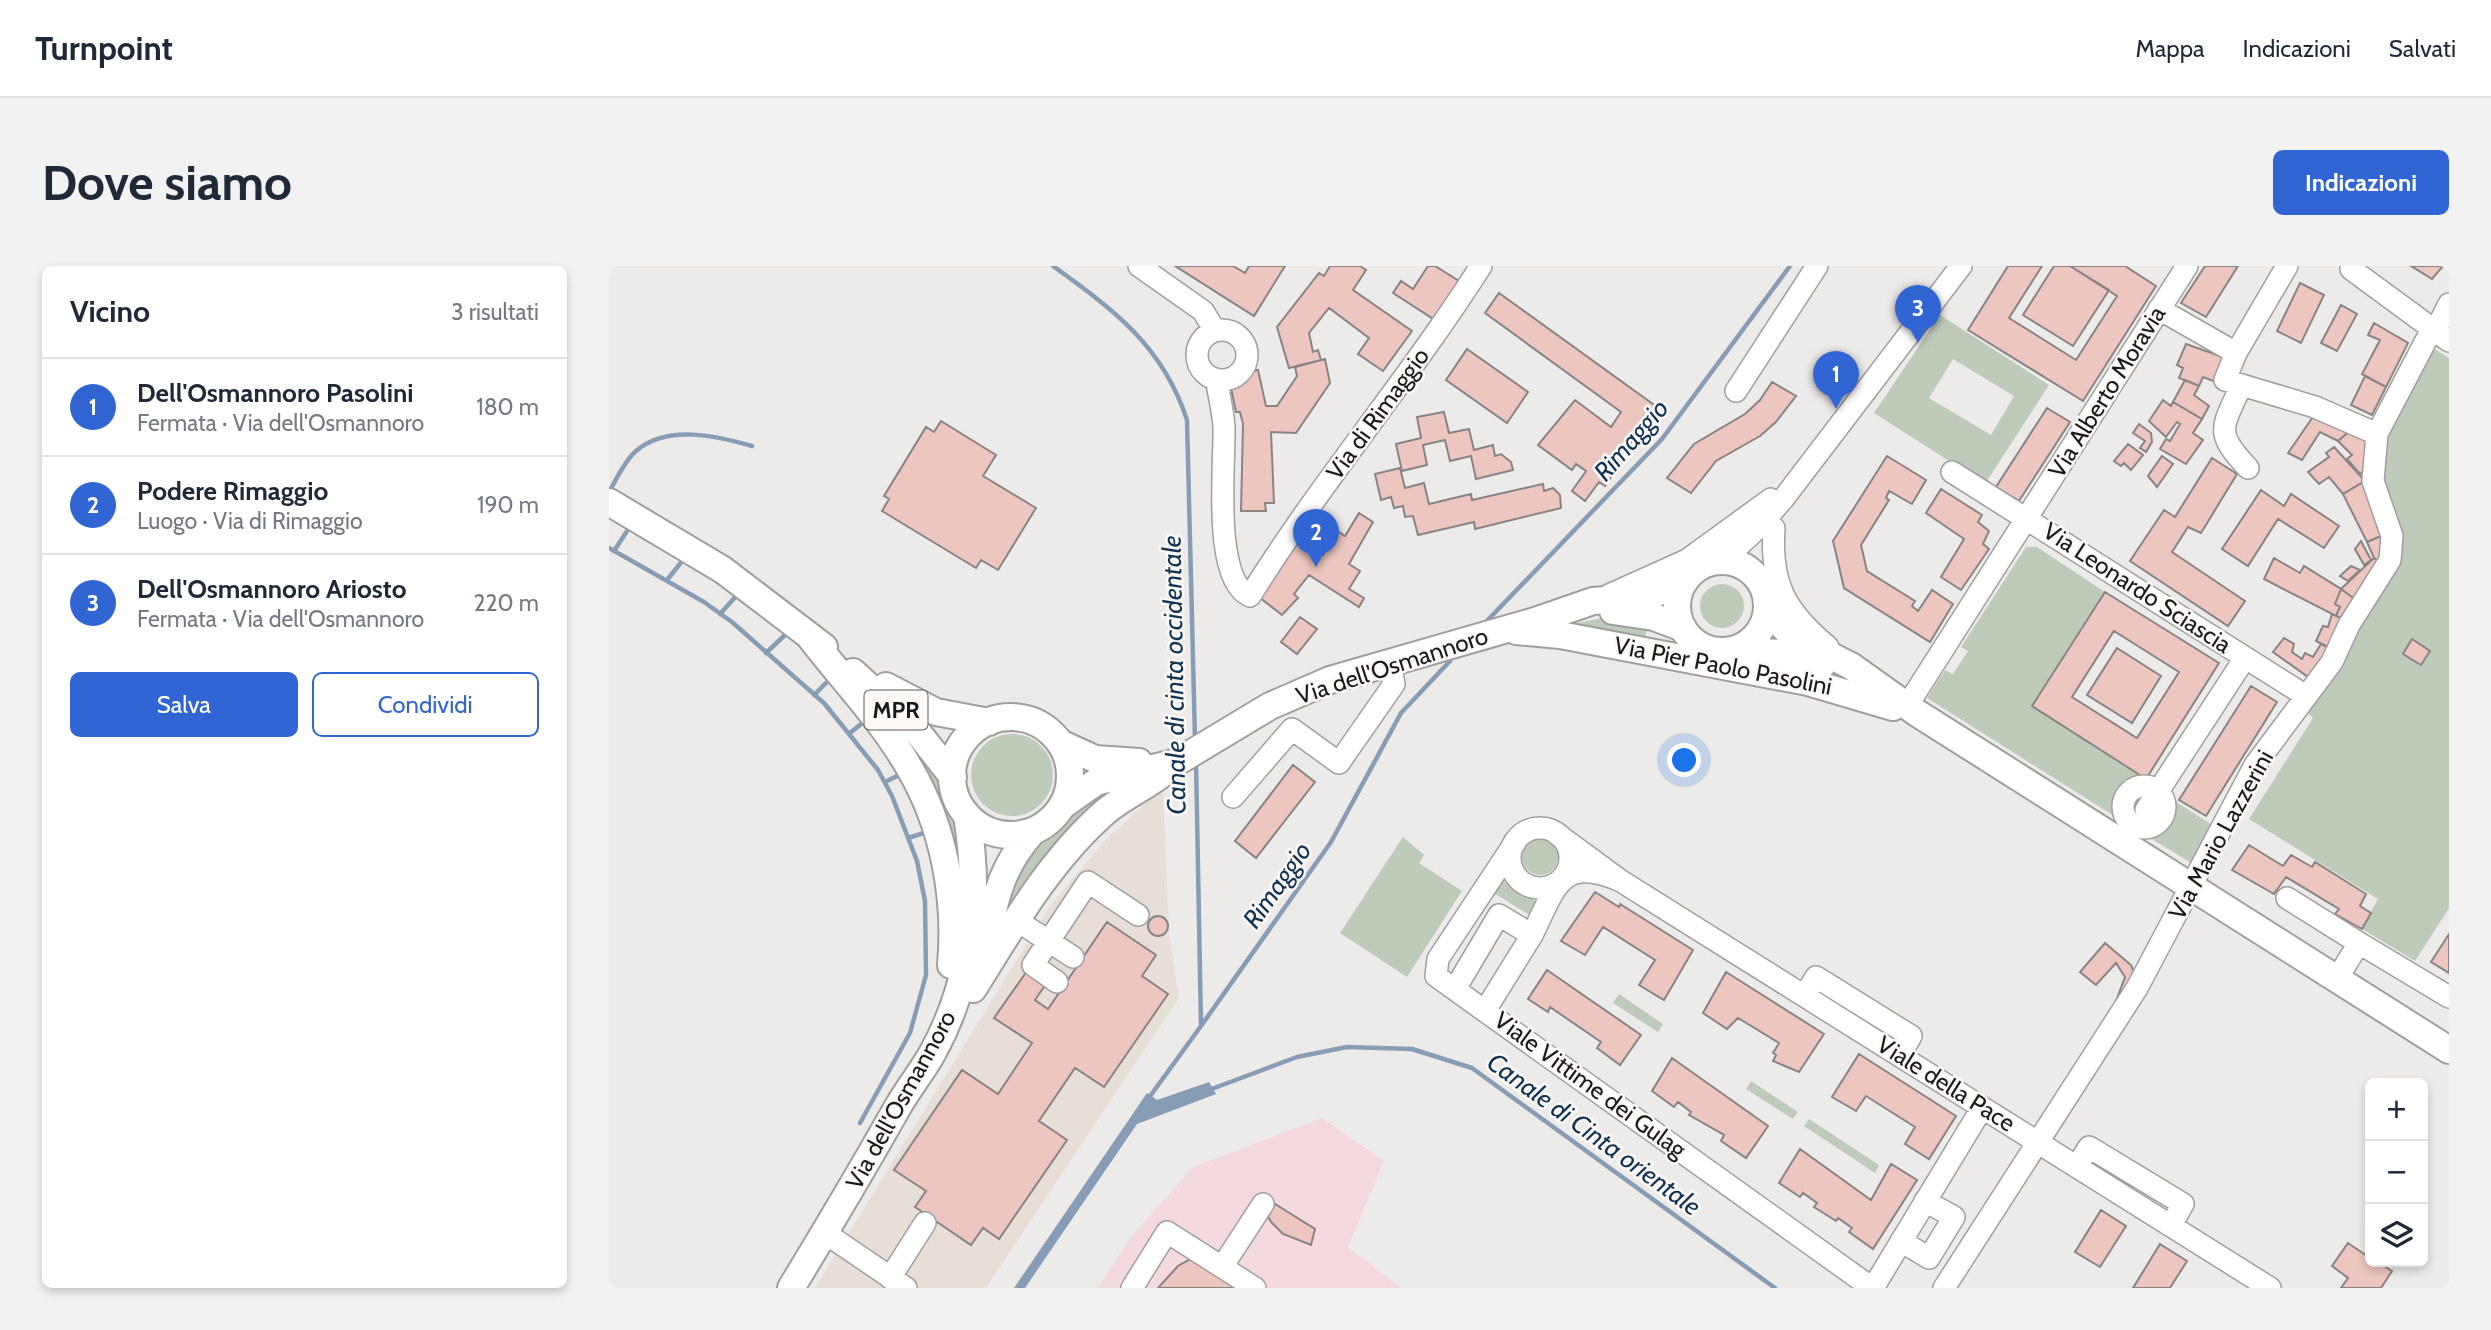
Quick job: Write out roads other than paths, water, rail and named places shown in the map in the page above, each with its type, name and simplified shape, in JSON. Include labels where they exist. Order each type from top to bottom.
[{"type":"main road","name":"MPR","points":[[617,507],[723,570],[820,644],[899,713],[953,778]]},
{"type":"main road","name":"Via dell'Osmannoro","points":[[791,1288],[830,1236],[935,1077],[954,1041],[973,989],[1002,877],[1020,845],[1033,831],[1047,823],[1062,806],[1096,782],[1179,760],[1300,692],[1593,601],[1647,597],[1685,581],[1701,567],[1722,561]]},
{"type":"main road","points":[[1722,561],[1746,568],[1765,598]]},
{"type":"main road","points":[[1683,628],[1677,610],[1685,581]]},
{"type":"main road","name":"Via dell'Osmannoro","points":[[1535,621],[1594,612],[1631,612],[1683,628],[1699,645],[1709,649],[1731,650],[1756,636],[1764,623],[1765,598]]},
{"type":"main road","name":"Via Pier Paolo Pasolini","points":[[1765,598],[1792,636],[1851,666],[1920,714],[2448,1049]]},
{"type":"main road","name":"Via Pier Paolo Pasolini","points":[[1495,633],[1560,635],[1808,682],[1920,714]]},
{"type":"main road","name":"MPR","points":[[820,644],[922,706],[948,715],[989,722]]},
{"type":"main road","name":"MPR","points":[[820,644],[902,755],[932,815],[950,894],[953,944],[949,980],[936,1027],[900,1102]]},
{"type":"main road","name":"Via Pier Paolo Pasolini","points":[[1731,650],[1781,653],[1825,666],[1920,714]]},
{"type":"main road","name":"Via dell'Osmannoro","points":[[989,722],[1008,718],[1028,720],[1046,729],[1060,743],[1095,759],[1119,763],[1179,760]]},
{"type":"main road","points":[[953,778],[956,758],[965,740],[989,722]]},
{"type":"main road","points":[[1060,743],[1068,760],[1070,779],[1062,806]]},
{"type":"main road","points":[[973,989],[1043,879],[1080,836],[1112,807],[1158,778],[1179,760]]},
{"type":"main road","name":"Via dell'Osmannoro","points":[[806,1288],[900,1102],[932,1054],[961,985],[975,882],[967,815],[957,797],[953,778]]},
{"type":"main road","points":[[967,815],[983,828],[1003,834],[1033,831]]},
{"type":"main road","name":"Via Pier Paolo Pasolini","points":[[2239,916],[2313,966],[2448,1049]]},
{"type":"street","points":[[1139,266],[1203,311],[1215,331]]},
{"type":"street","name":"Via di Rimaggio","points":[[1216,379],[1224,423],[1228,564],[1237,587],[1250,596],[1285,540],[1423,355],[1482,266]]},
{"type":"street","points":[[1736,391],[1817,266]]},
{"type":"street","name":"Via dell'Osmannoro","points":[[1722,561],[1758,528],[1784,498],[1961,266]]},
{"type":"street","name":"Via Alberto Moravia","points":[[1920,714],[2028,518],[2186,266]]},
{"type":"street","points":[[2287,266],[2236,353],[2225,380],[2315,407],[2377,434]]},
{"type":"street","points":[[2348,268],[2444,324]]},
{"type":"street","points":[[2159,309],[2236,353]]},
{"type":"street","name":"Via Mario Lazzerini","points":[[1944,1288],[2045,1135],[2137,988],[2255,765],[2332,662],[2349,625],[2393,553],[2389,521],[2374,481],[2377,434],[2444,324]]},
{"type":"street","points":[[1223,330],[1238,337],[1246,351],[1246,359],[1239,373],[1232,377],[1216,379],[1202,370],[1197,355],[1202,340],[1215,331],[1223,330]]},
{"type":"street","points":[[2207,425],[2235,384]]},
{"type":"street","points":[[2235,384],[2223,435],[2232,451],[2248,468]]},
{"type":"street","points":[[1952,472],[2028,518]]},
{"type":"street","name":"Via dell'Osmannoro","points":[[1593,601],[1687,560],[1800,476]]},
{"type":"street","name":"Via dell'Osmannoro","points":[[1765,598],[1765,556],[1784,498]]},
{"type":"street","name":"Via Leonardo Sciascia","points":[[2028,518],[2245,659],[2307,696]]},
{"type":"street","name":"Via Pier Paolo Pasolini","points":[[1775,528],[1774,564],[1786,603],[1799,621],[1851,666]]},
{"type":"street","name":"Via Leonardo Sciascia","points":[[2146,810],[2245,659]]},
{"type":"street","points":[[1233,797],[1292,729],[1339,763],[1394,684],[1390,662]]},
{"type":"street","points":[[1486,1009],[1532,935],[1561,879],[1570,859],[1567,845],[1557,834],[1538,828],[1526,832],[1516,841],[1511,863],[1520,880],[1541,888],[1561,879]]},
{"type":"street","name":"Viale della Pace","points":[[1557,834],[1621,881],[1982,1108],[2045,1135],[2077,1166],[2270,1288]]},
{"type":"street","name":"Viale Vittime dei Gulag","points":[[1516,841],[1435,965],[1436,976],[1486,1009],[1868,1286]]},
{"type":"street","name":"Viale della Pace","points":[[1561,879],[1574,872],[1591,870],[1621,881]]},
{"type":"street","points":[[1057,982],[1033,965],[1089,882],[1138,915]]},
{"type":"street","points":[[2287,898],[2449,998]]},
{"type":"street","points":[[1455,989],[1499,915],[1532,935]]},
{"type":"street","points":[[1016,920],[1073,957]]},
{"type":"street","points":[[2338,978],[2359,943]]},
{"type":"street","points":[[1868,1286],[1901,1241],[1982,1108]]},
{"type":"street","points":[[1901,1241],[1929,1258],[1954,1217],[1925,1201]]},
{"type":"street","points":[[1222,1267],[1263,1204]]},
{"type":"street","points":[[830,1236],[898,1283],[925,1223]]},
{"type":"street","points":[[1132,1288],[1167,1232],[1255,1288]]},
{"type":"water","points":[[1209,1082],[1216,1094],[1137,1124],[1025,1288],[1014,1288],[1147,1093],[1157,1100]]},
{"type":"waterway","name":"Canale di cinta occidentale","points":[[1053,266],[1116,315],[1150,350],[1165,371],[1187,420],[1195,739]]},
{"type":"waterway","name":"Rimaggio","points":[[1484,624],[1662,439],[1790,266]]},
{"type":"waterway","points":[[609,492],[632,455],[662,437],[708,436],[752,446]]},
{"type":"waterway","points":[[614,551],[629,528]]},
{"type":"waterway","points":[[609,548],[704,602],[732,622],[824,703],[878,770],[892,796],[917,861],[925,901],[926,975],[910,1033],[860,1123]]},
{"type":"waterway","points":[[667,580],[683,560]]},
{"type":"waterway","points":[[720,614],[737,595]]},
{"type":"waterway","points":[[766,653],[785,635]]},
{"type":"waterway","name":"Rimaggio","points":[[1201,1026],[1331,842],[1401,713],[1450,661]]},
{"type":"waterway","points":[[814,695],[829,680]]},
{"type":"waterway","points":[[850,733],[866,720]]},
{"type":"waterway","name":"Canale di cinta occidentale","points":[[1148,1099],[1201,1026],[1196,761]]},
{"type":"waterway","points":[[885,782],[901,774]]},
{"type":"waterway","points":[[908,838],[927,832]]},
{"type":"waterway","name":"Canale di Cinta orientale","points":[[1209,1090],[1297,1057],[1347,1047],[1412,1049],[1472,1068],[1775,1288]]},
{"type":"place","name":"Dell'Osmannoro Ariosto","points":[[1918,343]]},
{"type":"place","name":"Dell'Osmannoro Pasolini","points":[[1836,409]]},
{"type":"place","name":"Podere Rimaggio","points":[[1316,567]]}]
